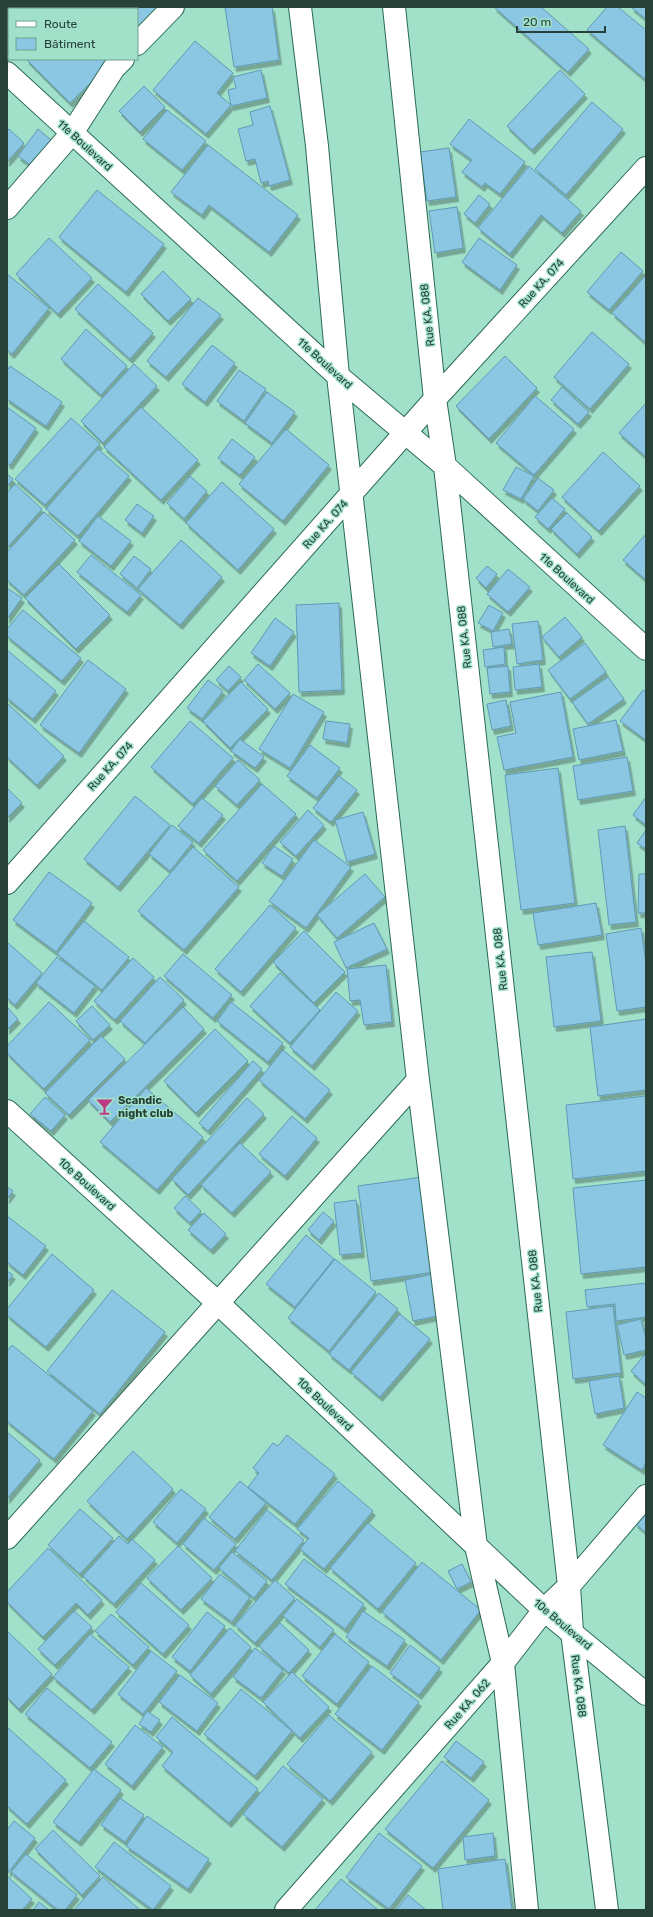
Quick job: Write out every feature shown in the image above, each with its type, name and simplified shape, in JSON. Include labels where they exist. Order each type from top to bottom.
[{"type":"street","points":[[138,43],[173,7]]},
{"type":"street","points":[[300,7],[318,146],[338,376],[418,1080],[476,1546],[503,1662],[527,1910]]},
{"type":"street","name":"Rue KA. 088","points":[[394,7],[436,399],[445,466],[569,1586],[572,1632],[607,1910]]},
{"type":"street","points":[[7,208],[72,133],[114,68],[122,60]]},
{"type":"street","name":"11e Boulevard","points":[[7,73],[338,376],[445,466],[646,649]]},
{"type":"street","name":"Rue KA. 074","points":[[7,882],[436,399],[646,168]]},
{"type":"street","points":[[7,1538],[418,1080]]},
{"type":"street","name":"10e Boulevard","points":[[7,1111],[218,1303],[544,1610],[646,1694]]},
{"type":"street","name":"Rue KA. 062","points":[[286,1910],[503,1662],[544,1610],[569,1586],[646,1496]]},
{"type":"building","points":[[7,7],[43,8],[8,8],[8,40]]},
{"type":"building","points":[[89,7],[90,8],[76,8]]},
{"type":"building","points":[[113,7],[157,7],[139,29],[138,8]]},
{"type":"building","points":[[225,7],[272,7],[279,60],[234,67]]},
{"type":"building","points":[[494,7],[541,7],[589,49],[568,72]]},
{"type":"building","points":[[607,7],[618,7],[646,30],[646,80],[587,30]]},
{"type":"building","points":[[631,7],[646,7],[646,19]]},
{"type":"building","points":[[195,41],[233,73],[217,93],[231,105],[206,134],[153,90]]},
{"type":"building","points":[[27,60],[114,60],[70,103]]},
{"type":"building","points":[[261,70],[267,98],[231,106],[228,90],[236,88],[233,77]]},
{"type":"building","points":[[560,70],[585,94],[532,150],[507,126]]},
{"type":"building","points":[[144,86],[165,107],[140,132],[119,111]]},
{"type":"building","points":[[592,102],[623,129],[566,195],[535,169]]},
{"type":"building","points":[[270,106],[290,180],[269,186],[268,181],[261,183],[255,159],[246,161],[238,129],[253,125],[250,112]]},
{"type":"building","points":[[167,110],[206,141],[182,170],[143,139]]},
{"type":"building","points":[[469,119],[525,162],[500,194],[485,183],[482,187],[462,172],[472,160],[450,144]]},
{"type":"building","points":[[9,129],[24,143],[7,162],[7,131]]},
{"type":"building","points":[[38,129],[51,140],[32,166],[18,156]]},
{"type":"building","points":[[208,145],[298,215],[269,252],[209,205],[202,215],[171,192]]},
{"type":"building","points":[[449,148],[456,197],[427,201],[420,152]]},
{"type":"building","points":[[529,166],[581,211],[562,233],[541,215],[510,254],[478,228]]},
{"type":"building","points":[[97,190],[164,244],[126,292],[59,237]]},
{"type":"building","points":[[479,195],[490,204],[475,223],[464,214]]},
{"type":"building","points":[[457,207],[463,248],[435,253],[429,211]]},
{"type":"building","points":[[49,238],[92,278],[58,314],[16,274]]},
{"type":"building","points":[[479,238],[517,265],[500,290],[462,262]]},
{"type":"building","points":[[621,252],[643,271],[609,310],[587,292]]},
{"type":"building","points":[[163,271],[191,299],[168,321],[141,294]]},
{"type":"building","points":[[7,274],[49,308],[12,354],[7,350]]},
{"type":"building","points":[[646,275],[646,343],[612,313]]},
{"type":"building","points":[[98,284],[153,333],[130,359],[75,309]]},
{"type":"building","points":[[198,298],[221,315],[166,377],[147,361]]},
{"type":"building","points":[[86,329],[127,366],[101,395],[61,359]]},
{"type":"building","points":[[592,332],[629,364],[590,409],[554,377]]},
{"type":"building","points":[[212,345],[235,363],[205,402],[182,384]]},
{"type":"building","points":[[505,356],[537,388],[489,439],[456,406]]},
{"type":"building","points":[[134,364],[157,386],[103,443],[81,421]]},
{"type":"building","points":[[10,366],[62,402],[46,426],[7,399],[7,371]]},
{"type":"building","points":[[239,370],[266,389],[244,421],[217,401]]},
{"type":"building","points":[[562,387],[589,412],[578,424],[551,400]]},
{"type":"building","points":[[267,392],[295,412],[272,443],[245,423]]},
{"type":"building","points":[[535,396],[574,429],[534,475],[496,443]]},
{"type":"building","points":[[646,403],[646,457],[619,433]]},
{"type":"building","points":[[7,407],[36,428],[10,465],[7,463]]},
{"type":"building","points":[[141,407],[198,460],[161,500],[104,447]]},
{"type":"building","points":[[71,418],[100,444],[45,505],[15,479]]},
{"type":"building","points":[[286,429],[329,465],[283,521],[239,484]]},
{"type":"building","points":[[232,439],[255,457],[240,475],[218,458]]},
{"type":"building","points":[[98,449],[129,476],[78,536],[46,509]]},
{"type":"building","points":[[603,452],[640,486],[599,531],[562,497]]},
{"type":"building","points":[[516,467],[534,476],[521,499],[503,490]]},
{"type":"building","points":[[7,474],[13,479],[7,487]]},
{"type":"building","points":[[190,476],[207,491],[184,519],[167,503]]},
{"type":"building","points":[[538,478],[554,490],[538,511],[523,499]]},
{"type":"building","points":[[222,482],[274,529],[238,570],[186,523]]},
{"type":"building","points":[[15,484],[42,509],[7,548],[7,493]]},
{"type":"building","points":[[552,498],[565,509],[548,529],[535,517]]},
{"type":"building","points":[[137,504],[154,516],[142,533],[125,520]]},
{"type":"building","points":[[44,512],[75,540],[24,595],[7,580],[7,552]]},
{"type":"building","points":[[567,513],[592,537],[577,554],[551,529]]},
{"type":"building","points":[[98,516],[131,541],[111,566],[79,541]]},
{"type":"building","points":[[646,534],[646,580],[623,560]]},
{"type":"building","points":[[181,540],[222,577],[180,625],[138,589]]},
{"type":"building","points":[[91,555],[141,595],[127,612],[77,572]]},
{"type":"building","points":[[134,556],[151,569],[137,588],[120,574]]},
{"type":"building","points":[[59,564],[110,615],[76,649],[25,598]]},
{"type":"building","points":[[487,566],[497,574],[486,588],[476,578]]},
{"type":"building","points":[[508,569],[530,587],[508,612],[487,594]]},
{"type":"building","points":[[7,588],[22,598],[7,619]]},
{"type":"building","points":[[339,603],[342,690],[299,692],[296,605]]},
{"type":"building","points":[[489,605],[503,613],[493,631],[478,623]]},
{"type":"building","points":[[23,610],[81,658],[62,681],[7,636],[7,629]]},
{"type":"building","points":[[565,617],[582,637],[559,657],[542,637]]},
{"type":"building","points":[[275,618],[294,632],[270,666],[251,653]]},
{"type":"building","points":[[538,621],[543,660],[517,664],[512,624]]},
{"type":"building","points":[[509,629],[512,644],[493,647],[491,632]]},
{"type":"building","points":[[585,643],[606,672],[570,699],[548,670]]},
{"type":"building","points":[[504,647],[505,664],[485,667],[483,650]]},
{"type":"building","points":[[7,650],[56,691],[33,719],[7,698]]},
{"type":"building","points":[[88,660],[126,689],[79,753],[40,725]]},
{"type":"building","points":[[258,664],[290,693],[275,709],[244,680]]},
{"type":"building","points":[[539,664],[542,687],[515,690],[513,667]]},
{"type":"building","points":[[229,666],[241,677],[228,691],[216,680]]},
{"type":"building","points":[[508,666],[510,692],[490,694],[487,668]]},
{"type":"building","points":[[608,677],[624,699],[588,724],[572,702]]},
{"type":"building","points":[[208,680],[223,691],[202,719],[187,708]]},
{"type":"building","points":[[241,682],[268,709],[230,748],[203,721]]},
{"type":"building","points":[[643,690],[646,692],[646,740],[620,721]]},
{"type":"building","points":[[561,692],[573,757],[504,770],[497,737],[516,733],[510,702]]},
{"type":"building","points":[[293,694],[324,712],[290,768],[259,749]]},
{"type":"building","points":[[506,700],[511,726],[492,730],[487,704]]},
{"type":"building","points":[[7,703],[64,756],[37,785],[7,757]]},
{"type":"building","points":[[616,720],[623,751],[579,760],[573,729]]},
{"type":"building","points":[[190,721],[233,758],[193,804],[151,767]]},
{"type":"building","points":[[326,721],[350,724],[347,743],[323,739]]},
{"type":"building","points":[[240,739],[264,757],[255,768],[231,751]]},
{"type":"building","points":[[310,745],[340,768],[317,798],[287,776]]},
{"type":"building","points":[[627,757],[633,791],[578,800],[573,766]]},
{"type":"building","points":[[238,760],[260,780],[237,805],[215,786]]},
{"type":"building","points":[[558,768],[575,903],[521,910],[505,775]]},
{"type":"building","points":[[339,776],[357,790],[331,822],[313,808]]},
{"type":"building","points":[[262,784],[296,814],[237,881],[203,850]]},
{"type":"building","points":[[7,788],[22,803],[7,818]]},
{"type":"building","points":[[135,796],[170,825],[118,887],[84,859]]},
{"type":"building","points":[[646,797],[646,825],[633,815]]},
{"type":"building","points":[[202,798],[223,815],[199,843],[178,826]]},
{"type":"building","points":[[308,810],[324,825],[296,856],[280,842]]},
{"type":"building","points":[[363,812],[375,854],[347,862],[335,820]]},
{"type":"building","points":[[172,825],[193,842],[170,871],[149,854]]},
{"type":"building","points":[[625,826],[636,922],[609,925],[598,830]]},
{"type":"building","points":[[646,830],[646,849],[637,843]]},
{"type":"building","points":[[314,840],[351,867],[306,928],[269,901]]},
{"type":"building","points":[[274,846],[293,859],[282,876],[262,863]]},
{"type":"building","points":[[193,847],[239,887],[184,950],[138,911]]},
{"type":"building","points":[[49,872],[92,903],[56,952],[13,920]]},
{"type":"building","points":[[365,874],[385,897],[337,938],[317,915]]},
{"type":"building","points":[[639,874],[646,874],[646,913],[638,913]]},
{"type":"building","points":[[596,903],[602,935],[538,945],[533,913]]},
{"type":"building","points":[[270,905],[296,928],[241,992],[215,969]]},
{"type":"building","points":[[84,921],[129,957],[102,990],[57,954]]},
{"type":"building","points":[[374,923],[387,949],[346,968],[334,942]]},
{"type":"building","points":[[641,928],[646,963],[646,1007],[617,1011],[606,934]]},
{"type":"building","points":[[304,931],[345,972],[314,1003],[273,962]]},
{"type":"building","points":[[7,942],[42,973],[15,1005],[7,998]]},
{"type":"building","points":[[592,952],[601,1021],[554,1027],[546,957]]},
{"type":"building","points":[[183,954],[232,995],[213,1018],[164,976]]},
{"type":"building","points":[[57,957],[95,986],[74,1013],[36,983]]},
{"type":"building","points":[[133,958],[154,977],[115,1020],[94,1001]]},
{"type":"building","points":[[386,965],[392,1022],[364,1025],[360,1000],[350,1001],[347,969]]},
{"type":"building","points":[[280,973],[320,1010],[290,1043],[250,1006]]},
{"type":"building","points":[[160,977],[184,1000],[145,1043],[120,1021]]},
{"type":"building","points":[[336,992],[358,1011],[312,1066],[290,1047]]},
{"type":"building","points":[[49,1002],[90,1040],[44,1089],[7,1053],[7,1046]]},
{"type":"building","points":[[231,1002],[283,1043],[268,1062],[217,1021]]},
{"type":"building","points":[[92,1006],[110,1025],[93,1040],[76,1021]]},
{"type":"building","points":[[7,1007],[18,1019],[7,1030]]},
{"type":"building","points":[[183,1007],[204,1029],[110,1122],[88,1100]]},
{"type":"building","points":[[646,1019],[646,1090],[598,1096],[590,1027]]},
{"type":"building","points":[[215,1029],[248,1061],[196,1113],[164,1081]]},
{"type":"building","points":[[101,1036],[125,1059],[69,1115],[45,1093]]},
{"type":"building","points":[[283,1050],[330,1090],[305,1119],[259,1080]]},
{"type":"building","points":[[253,1061],[262,1069],[208,1131],[199,1123]]},
{"type":"building","points":[[146,1088],[203,1137],[157,1190],[100,1142]]},
{"type":"building","points":[[646,1096],[646,1171],[573,1179],[566,1105]]},
{"type":"building","points":[[45,1097],[65,1115],[51,1131],[30,1114]]},
{"type":"building","points":[[247,1098],[264,1114],[188,1195],[172,1179]]},
{"type":"building","points":[[292,1116],[317,1138],[285,1176],[259,1154]]},
{"type":"building","points":[[240,1143],[271,1172],[232,1213],[201,1185]]},
{"type":"building","points":[[422,1177],[435,1272],[371,1281],[358,1186]]},
{"type":"building","points":[[646,1180],[646,1267],[581,1274],[573,1188]]},
{"type":"building","points":[[7,1187],[13,1191],[7,1199]]},
{"type":"building","points":[[185,1196],[201,1211],[190,1223],[174,1208]]},
{"type":"building","points":[[356,1200],[362,1253],[340,1255],[334,1203]]},
{"type":"building","points":[[323,1212],[334,1221],[319,1240],[308,1230]]},
{"type":"building","points":[[204,1213],[226,1234],[211,1250],[188,1230]]},
{"type":"building","points":[[7,1216],[46,1246],[23,1275],[7,1262]]},
{"type":"building","points":[[306,1235],[334,1259],[295,1307],[266,1284]]},
{"type":"building","points":[[52,1254],[94,1290],[46,1347],[7,1315],[7,1309]]},
{"type":"building","points":[[335,1259],[376,1292],[329,1351],[288,1318]]},
{"type":"building","points":[[7,1271],[13,1275],[7,1282]]},
{"type":"building","points":[[433,1274],[442,1315],[413,1321],[405,1280]]},
{"type":"building","points":[[646,1283],[646,1317],[616,1321],[615,1304],[587,1307],[585,1290]]},
{"type":"building","points":[[112,1290],[165,1332],[100,1414],[47,1371]]},
{"type":"building","points":[[379,1293],[398,1309],[349,1370],[329,1354]]},
{"type":"building","points":[[613,1306],[621,1373],[573,1379],[566,1312]]},
{"type":"building","points":[[400,1314],[430,1339],[380,1397],[351,1372]]},
{"type":"building","points":[[641,1319],[646,1339],[646,1350],[624,1355],[617,1325]]},
{"type":"building","points":[[12,1345],[93,1411],[54,1459],[7,1421],[7,1351]]},
{"type":"building","points":[[646,1353],[646,1385],[631,1371]]},
{"type":"building","points":[[619,1376],[624,1408],[595,1414],[589,1381]]},
{"type":"building","points":[[637,1392],[646,1398],[646,1462],[642,1470],[603,1445]]},
{"type":"building","points":[[7,1432],[40,1460],[7,1499]]},
{"type":"building","points":[[287,1435],[335,1474],[295,1524],[248,1487],[259,1473],[253,1468],[273,1443],[278,1446]]},
{"type":"building","points":[[133,1451],[173,1489],[127,1539],[87,1501]]},
{"type":"building","points":[[240,1481],[266,1503],[235,1539],[209,1517]]},
{"type":"building","points":[[338,1481],[373,1511],[324,1569],[300,1549],[309,1538],[297,1529]]},
{"type":"building","points":[[181,1489],[206,1509],[177,1543],[153,1522]]},
{"type":"building","points":[[80,1509],[113,1538],[80,1574],[48,1545]]},
{"type":"building","points":[[267,1510],[304,1540],[272,1580],[235,1551]]},
{"type":"building","points":[[646,1510],[646,1533],[635,1523]]},
{"type":"building","points":[[204,1518],[236,1544],[214,1570],[183,1544]]},
{"type":"building","points":[[368,1523],[416,1563],[378,1609],[330,1568]]},
{"type":"building","points":[[119,1536],[128,1544],[132,1539],[155,1560],[114,1604],[83,1576]]},
{"type":"building","points":[[178,1546],[212,1578],[181,1610],[147,1578]]},
{"type":"building","points":[[48,1548],[102,1600],[88,1615],[76,1603],[43,1637],[7,1602],[7,1592]]},
{"type":"building","points":[[232,1552],[267,1581],[254,1598],[219,1568]]},
{"type":"building","points":[[304,1559],[364,1604],[345,1629],[285,1584]]},
{"type":"building","points":[[422,1562],[481,1610],[441,1660],[382,1612]]},
{"type":"building","points":[[462,1564],[471,1582],[457,1589],[448,1571]]},
{"type":"building","points":[[220,1574],[250,1597],[232,1622],[201,1599]]},
{"type":"building","points":[[275,1580],[295,1598],[255,1643],[235,1625]]},
{"type":"building","points":[[141,1583],[189,1625],[163,1654],[116,1612]]},
{"type":"building","points":[[297,1599],[334,1630],[320,1647],[283,1616]]},
{"type":"building","points":[[74,1611],[92,1627],[55,1665],[38,1649]]},
{"type":"building","points":[[363,1611],[405,1640],[387,1666],[346,1637]]},
{"type":"building","points":[[207,1612],[225,1626],[190,1671],[172,1657]]},
{"type":"building","points":[[111,1614],[149,1647],[133,1665],[95,1631]]},
{"type":"building","points":[[280,1623],[309,1650],[289,1673],[259,1646]]},
{"type":"building","points":[[230,1628],[251,1647],[211,1694],[190,1675]]},
{"type":"building","points":[[7,1631],[52,1674],[19,1709],[7,1697]]},
{"type":"building","points":[[90,1634],[129,1667],[92,1710],[53,1677]]},
{"type":"building","points":[[335,1634],[369,1662],[337,1704],[302,1676]]},
{"type":"building","points":[[410,1645],[440,1668],[419,1695],[390,1673]]},
{"type":"building","points":[[255,1648],[283,1670],[261,1698],[233,1677]]},
{"type":"building","points":[[151,1651],[177,1671],[143,1714],[118,1694]]},
{"type":"building","points":[[372,1666],[419,1702],[382,1750],[335,1714]]},
{"type":"building","points":[[292,1672],[329,1707],[300,1738],[263,1702]]},
{"type":"building","points":[[180,1675],[218,1703],[197,1731],[159,1702]]},
{"type":"building","points":[[47,1688],[112,1742],[90,1768],[25,1714]]},
{"type":"building","points":[[241,1689],[292,1731],[255,1776],[204,1734]]},
{"type":"building","points":[[147,1711],[160,1720],[151,1732],[139,1724]]},
{"type":"building","points":[[329,1715],[372,1752],[330,1801],[287,1764]]},
{"type":"building","points":[[172,1717],[258,1789],[229,1823],[162,1766],[173,1752],[156,1737]]},
{"type":"building","points":[[135,1725],[163,1747],[132,1786],[105,1764]]},
{"type":"building","points":[[7,1727],[66,1780],[27,1824],[7,1806]]},
{"type":"building","points":[[456,1741],[484,1762],[471,1778],[444,1757]]},
{"type":"building","points":[[442,1761],[489,1800],[433,1868],[385,1829]]},
{"type":"building","points":[[283,1766],[323,1799],[282,1847],[243,1814]]},
{"type":"building","points":[[94,1769],[121,1790],[79,1842],[53,1822]]},
{"type":"building","points":[[120,1798],[144,1815],[125,1842],[101,1825]]},
{"type":"building","points":[[147,1816],[209,1859],[188,1889],[126,1846]]},
{"type":"building","points":[[14,1821],[35,1838],[8,1873],[7,1830]]},
{"type":"building","points":[[53,1830],[100,1876],[82,1895],[35,1849]]},
{"type":"building","points":[[379,1833],[422,1866],[389,1909],[346,1877]]},
{"type":"building","points":[[493,1833],[495,1856],[465,1860],[463,1837]]},
{"type":"building","points":[[114,1842],[171,1886],[153,1910],[95,1867]]},
{"type":"building","points":[[26,1854],[77,1895],[65,1910],[58,1910],[11,1872]]},
{"type":"building","points":[[505,1859],[512,1910],[443,1910],[438,1869]]},
{"type":"building","points":[[7,1876],[32,1899],[22,1910],[7,1910]]},
{"type":"building","points":[[103,1877],[140,1910],[74,1910]]},
{"type":"building","points":[[341,1879],[378,1910],[315,1910]]},
{"type":"building","points":[[408,1895],[426,1910],[396,1910]]},
{"type":"building","points":[[39,1902],[49,1910],[33,1910]]},
{"type":"place","name":"Scandic night club","points":[[105,1106]]}]
